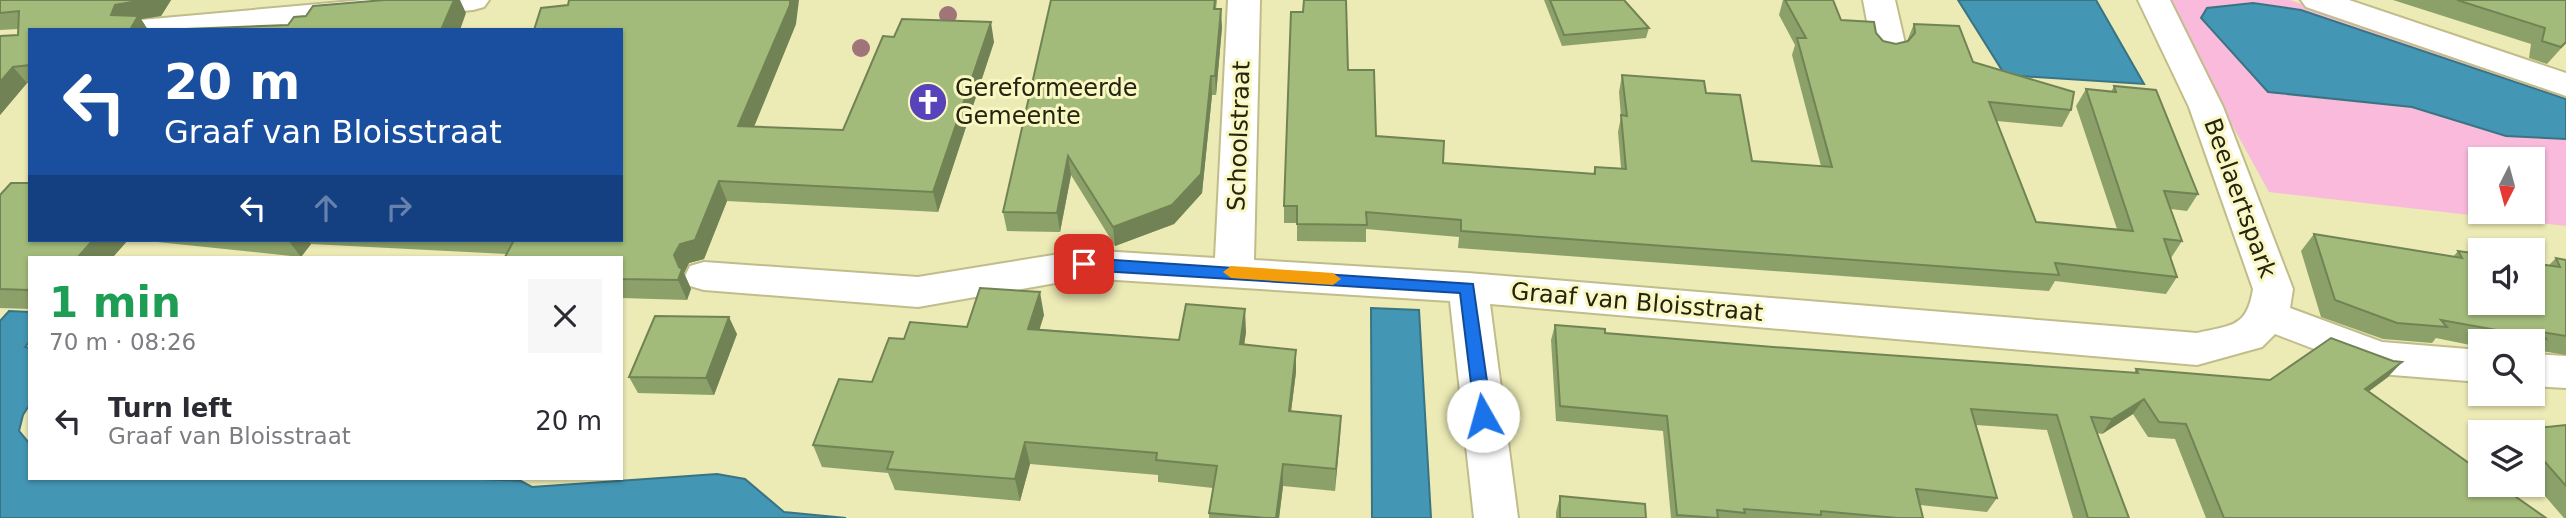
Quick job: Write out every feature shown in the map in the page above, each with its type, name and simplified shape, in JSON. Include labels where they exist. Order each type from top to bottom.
[{"type":"street","points":[[163,28],[473,0]]},
{"type":"street","name":"Schoolstraat","points":[[1234,272],[1244,0]]},
{"type":"street","points":[[1879,0],[1889,48]]},
{"type":"street","name":"Beelaertspark","points":[[2154,0],[2206,107],[2269,277],[2273,289],[2269,316],[2380,358],[2468,365]]},
{"type":"street","points":[[2317,0],[2566,85]]},
{"type":"street","name":"Graaf van Bloisstraat","points":[[704,276],[918,292],[1084,264],[1468,288],[2197,349],[2248,336],[2269,316]]},
{"type":"street","points":[[1468,288],[1496,518]]},
{"type":"street","points":[[2545,371],[2566,372]]},
{"type":"shaded area","points":[[2163,0],[2290,0],[2566,93],[2566,226],[2545,224],[2545,147],[2468,147],[2468,215],[2269,192]]},
{"type":"water","points":[[1958,0],[2096,0],[2144,84],[2005,75]]},
{"type":"water","points":[[2253,3],[2301,10],[2566,99],[2566,139],[2506,136],[2412,107],[2268,92],[2201,18],[2207,8]]},
{"type":"water","points":[[1371,308],[1419,310],[1431,518],[1372,518]]},
{"type":"water","points":[[9,311],[28,312],[28,343],[25,347],[28,348],[28,407],[19,431],[28,442],[28,480],[501,480],[521,481],[532,487],[717,474],[745,479],[784,512],[846,518],[0,518],[0,321]]},
{"type":"building","points":[[0,0],[143,0],[115,5],[111,15],[138,16],[131,28],[28,28],[28,65],[13,67],[0,82],[0,36],[18,35],[19,11],[0,13]]},
{"type":"building","points":[[384,0],[454,0],[442,28],[211,28],[288,25],[294,17],[306,16],[313,6]]},
{"type":"building","points":[[569,0],[790,0],[738,126],[843,130],[883,36],[894,37],[902,19],[991,22],[933,192],[719,181],[695,240],[680,244],[674,255],[682,269],[678,280],[623,279],[623,256],[506,256],[513,242],[623,242],[623,28],[535,28],[541,8],[568,5]]},
{"type":"building","points":[[1051,0],[1215,0],[1214,9],[1221,9],[1215,76],[1211,76],[1201,174],[1172,205],[1113,227],[1068,156],[1057,213],[1003,212]]},
{"type":"building","points":[[1304,0],[1346,0],[1348,70],[1374,70],[1376,136],[1444,141],[1443,163],[1595,174],[1595,167],[1626,169],[1621,115],[1627,116],[1622,75],[1704,81],[1706,93],[1740,95],[1752,161],[1832,167],[1797,38],[1806,38],[1785,0],[1833,0],[1841,20],[1874,22],[1876,33],[1883,41],[1896,44],[1908,41],[1915,33],[1914,24],[1959,26],[1973,62],[2074,92],[2071,110],[1989,102],[2036,222],[2133,231],[2086,89],[2116,92],[2114,86],[2156,90],[2198,194],[2164,191],[2182,241],[2164,239],[2177,277],[2055,263],[2059,275],[1461,231],[1461,220],[1366,212],[1367,225],[1297,224],[1297,206],[1284,206],[1291,12],[1303,12]]},
{"type":"building","points":[[1550,0],[1624,0],[1649,28],[1564,35]]},
{"type":"building","points":[[2457,0],[2566,0],[2566,42],[2561,47],[2542,41],[2545,28]]},
{"type":"building","points":[[11,183],[28,183],[28,242],[91,242],[79,256],[28,256],[28,290],[0,289],[0,195]]},
{"type":"building","points":[[2314,234],[2462,258],[2458,251],[2468,252],[2468,315],[2545,315],[2545,265],[2560,267],[2556,258],[2566,260],[2566,336],[2545,333],[2545,329],[2491,329],[2441,320],[2447,327],[2397,323],[2335,300]]},
{"type":"building","points":[[980,288],[1040,292],[1028,329],[1179,340],[1186,304],[1245,309],[1240,344],[1296,350],[1289,411],[1341,416],[1336,469],[1283,464],[1276,518],[1266,518],[1209,513],[1217,466],[1156,460],[1157,453],[1025,442],[1015,479],[887,469],[893,452],[813,445],[839,379],[872,382],[889,338],[904,339],[910,322],[967,327]]},
{"type":"building","points":[[655,316],[729,317],[706,378],[629,377]]},
{"type":"building","points":[[1555,325],[1605,329],[1605,333],[1773,347],[2270,380],[2331,338],[2402,362],[2365,389],[2468,462],[2468,497],[2516,497],[2546,518],[2224,518],[2186,424],[2159,422],[2144,399],[2112,419],[2091,417],[2129,518],[2088,518],[2057,415],[1971,409],[1997,498],[1916,489],[1923,518],[1821,511],[1821,515],[1744,509],[1745,513],[1717,510],[1718,518],[1677,515],[1667,416],[1560,406]]},
{"type":"building","points":[[2566,425],[2566,486],[2545,462],[2545,427]]},
{"type":"building","points":[[1560,496],[1645,504],[1646,518],[1560,518]]},
{"type":"slow traffic","points":[[1231,272],[1333,279]]},
{"type":"place","name":"Gereformeerde Gemeente","points":[[928,102]]},
{"type":"route","points":[[1084,264],[1468,288],[1483,416]]}]
